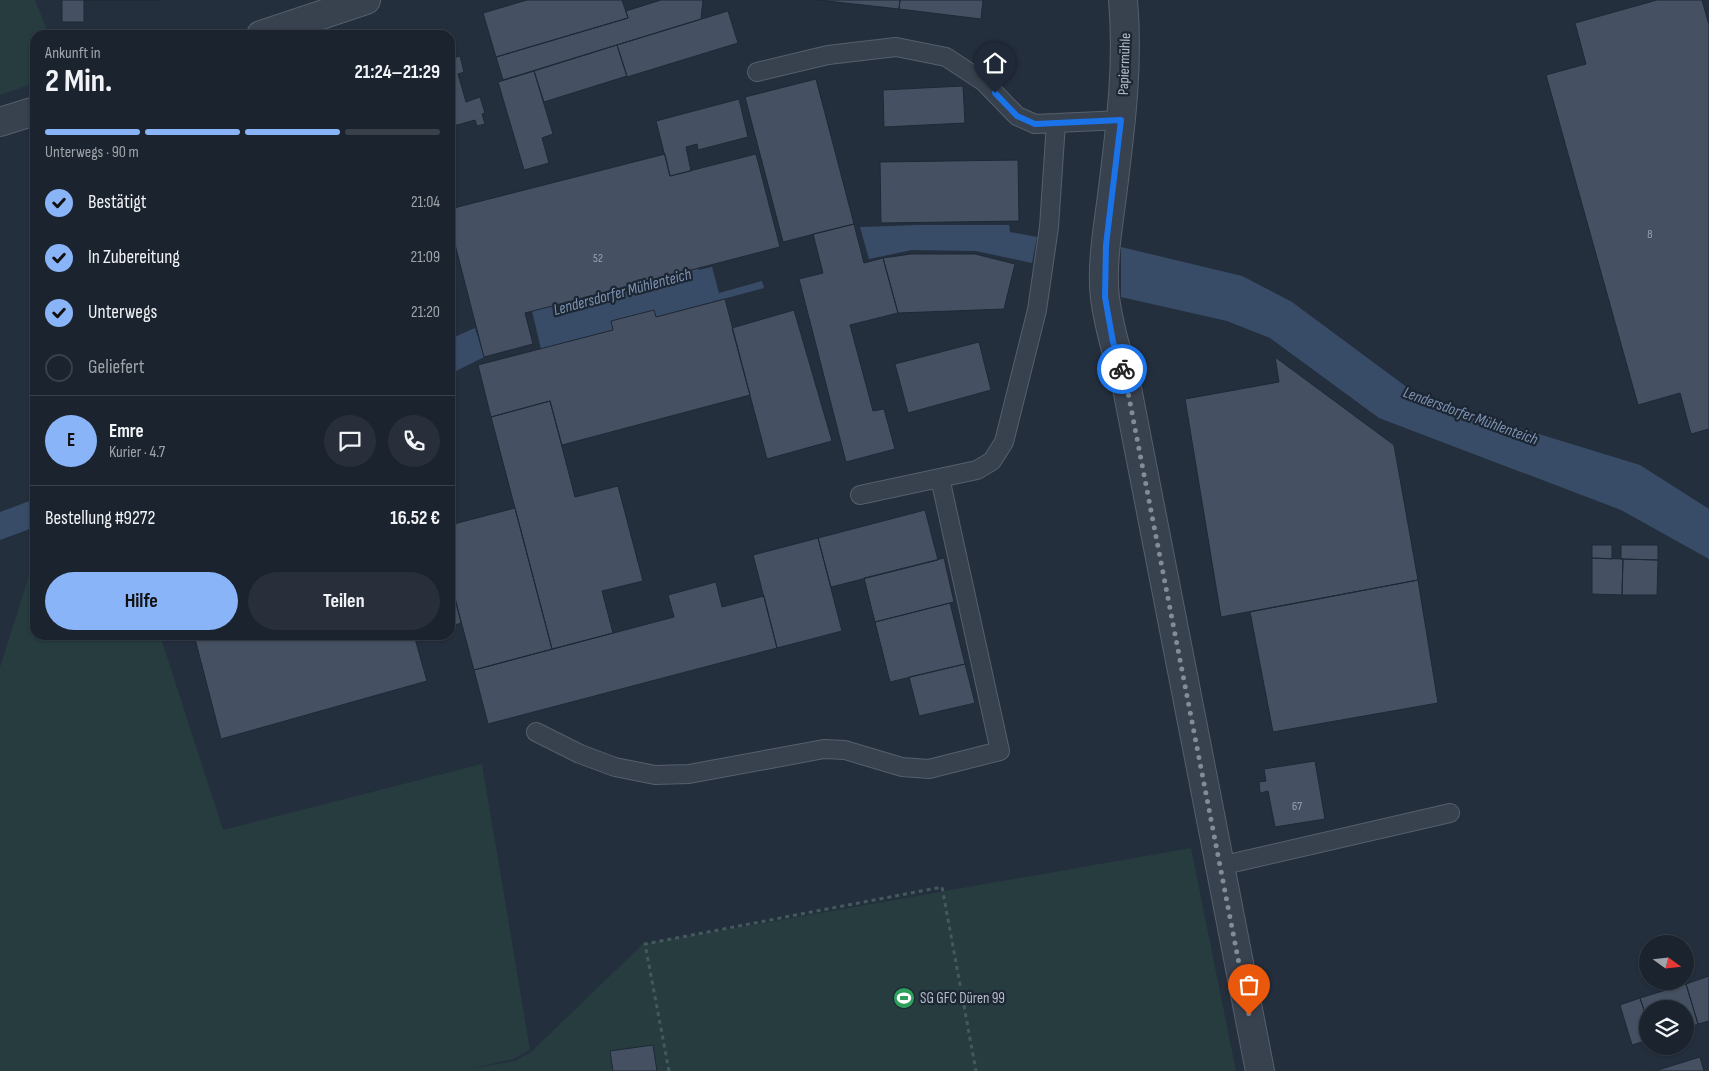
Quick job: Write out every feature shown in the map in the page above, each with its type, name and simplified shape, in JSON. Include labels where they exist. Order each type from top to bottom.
[{"type":"street","points":[[277,30],[366,0]]},
{"type":"street","name":"Papiermühle","points":[[1123,0],[1126,32],[1126,69],[1106,245],[1105,297],[1113,342],[1126,382],[1260,1071]]},
{"type":"street","points":[[0,122],[30,113]]},
{"type":"lane","points":[[757,72],[828,55],[896,47],[946,56],[984,82],[1017,116],[1035,124],[1121,120]]},
{"type":"lane","points":[[860,495],[977,470],[992,461],[1004,442],[1037,310],[1049,226],[1056,123]]},
{"type":"lane","points":[[536,732],[580,754],[615,767],[655,775],[689,774],[824,749],[845,750],[902,767],[929,769],[1000,751],[940,478]]},
{"type":"lane","points":[[1220,866],[1450,813]]},
{"type":"path","points":[[670,1071],[645,944],[942,887],[976,1071]]},
{"type":"green space","points":[[0,0],[35,0],[47,30],[30,30],[30,85],[0,95]]},
{"type":"green space","points":[[30,573],[30,640],[162,640],[223,830],[482,764],[530,1050],[513,1059],[469,1069],[515,1061],[531,1052],[643,944],[1191,848],[1236,1071],[0,1071],[0,667]]},
{"type":"water","points":[[1009,225],[1010,232],[1037,237],[1032,263],[976,251],[912,250],[869,259],[860,227]]},
{"type":"water","name":"Lendersdorfer Mühlenteich","points":[[1121,247],[1242,276],[1292,302],[1412,391],[1454,408],[1640,465],[1709,509],[1709,559],[1621,510],[1379,418],[1270,338],[1227,321],[1121,297]]},
{"type":"water","name":"Lendersdorfer Mühlenteich","points":[[697,267],[699,270],[712,267],[719,293],[762,281],[764,288],[656,317],[654,310],[613,330],[541,349],[532,311],[696,269]]},
{"type":"water","points":[[475,328],[484,357],[455,372],[455,337]]},
{"type":"water","points":[[30,501],[30,529],[0,540],[0,512]]},
{"type":"building","points":[[62,0],[84,0],[84,22],[62,22]]},
{"type":"building","points":[[527,0],[622,0],[628,18],[496,57],[483,13]]},
{"type":"building","points":[[661,0],[703,0],[701,19],[503,80],[496,57],[628,18],[626,11]]},
{"type":"building","points":[[818,0],[900,0],[899,9]]},
{"type":"building","points":[[900,0],[983,0],[981,19],[899,9]]},
{"type":"building","points":[[1657,0],[1702,0],[1709,25],[1709,429],[1691,434],[1680,393],[1638,405],[1546,75],[1586,64],[1575,23]]},
{"type":"building","points":[[728,11],[738,43],[627,77],[617,45]]},
{"type":"building","points":[[617,45],[627,76],[544,102],[534,71]]},
{"type":"building","points":[[460,56],[464,72],[458,74],[466,102],[480,97],[485,113],[482,114],[485,124],[477,126],[475,120],[455,126],[455,57]]},
{"type":"building","points":[[534,71],[553,134],[542,138],[549,163],[524,170],[498,82]]},
{"type":"building","points":[[816,79],[854,224],[783,242],[745,97]]},
{"type":"building","points":[[963,86],[965,123],[884,127],[883,90]]},
{"type":"building","points":[[739,99],[748,137],[698,150],[697,144],[686,147],[691,171],[670,176],[656,121]]},
{"type":"building","points":[[665,154],[670,176],[756,154],[780,247],[525,313],[533,344],[484,357],[455,244],[455,208]]},
{"type":"building","points":[[1018,160],[1019,221],[881,223],[880,162]]},
{"type":"building","points":[[854,224],[864,263],[883,258],[898,313],[850,325],[873,411],[884,409],[895,449],[846,462],[799,279],[823,273],[813,234]]},
{"type":"building","points":[[911,254],[975,254],[1015,264],[1004,309],[898,313],[883,258]]},
{"type":"building","points":[[725,299],[750,395],[562,445],[550,401],[491,417],[478,365],[613,330],[611,321],[654,310],[656,317]]},
{"type":"building","points":[[794,310],[832,441],[767,459],[732,328]]},
{"type":"building","points":[[979,342],[991,390],[908,413],[895,364]]},
{"type":"building","points":[[1275,357],[1394,445],[1418,580],[1221,617],[1185,399],[1279,382]]},
{"type":"building","points":[[550,401],[575,497],[618,486],[643,581],[602,591],[613,633],[552,649],[491,417]]},
{"type":"building","points":[[515,508],[552,649],[474,670],[455,599],[455,524]]},
{"type":"building","points":[[925,510],[938,560],[831,587],[818,538]]},
{"type":"building","points":[[818,538],[842,631],[777,648],[753,555]]},
{"type":"building","points":[[1592,545],[1612,545],[1612,559],[1592,558]]},
{"type":"building","points":[[1621,545],[1658,545],[1658,560],[1621,559]]},
{"type":"building","points":[[944,558],[954,602],[875,622],[864,578]]},
{"type":"building","points":[[1592,558],[1623,559],[1622,595],[1592,594]]},
{"type":"building","points":[[1623,559],[1658,560],[1657,595],[1622,595]]},
{"type":"building","points":[[1418,580],[1438,703],[1273,732],[1250,612]]},
{"type":"building","points":[[716,582],[722,607],[764,596],[777,648],[488,724],[474,670],[674,617],[668,595]]},
{"type":"building","points":[[455,598],[461,623],[455,625]]},
{"type":"building","points":[[950,603],[965,664],[890,682],[875,622]]},
{"type":"building","points":[[195,640],[415,640],[427,681],[221,739]]},
{"type":"building","points":[[965,664],[975,703],[919,716],[909,677]]},
{"type":"building","points":[[1315,761],[1325,819],[1275,827],[1268,791],[1260,793],[1259,782],[1266,781],[1264,769]]},
{"type":"building","points":[[1709,976],[1709,1021],[1698,1024],[1694,1011],[1694,1000],[1691,1000],[1688,990],[1694,990],[1694,981]]},
{"type":"building","points":[[1666,990],[1688,990],[1691,1000],[1641,1000],[1640,998]]},
{"type":"building","points":[[1640,998],[1639,1043],[1632,1045],[1620,1005]]},
{"type":"building","points":[[1694,1011],[1698,1024],[1694,1026]]},
{"type":"building","points":[[653,1045],[657,1071],[613,1071],[610,1051]]},
{"type":"building","points":[[1700,1057],[1704,1071],[1655,1071]]},
{"type":"way so far","points":[[1122,369],[1249,1015]]},
{"type":"place","name":"SG GFC Düren 99","points":[[904,998]]},
{"type":"route","points":[[995,93],[1017,116],[1035,124],[1121,120],[1106,245],[1105,297],[1113,342],[1122,369]]}]
